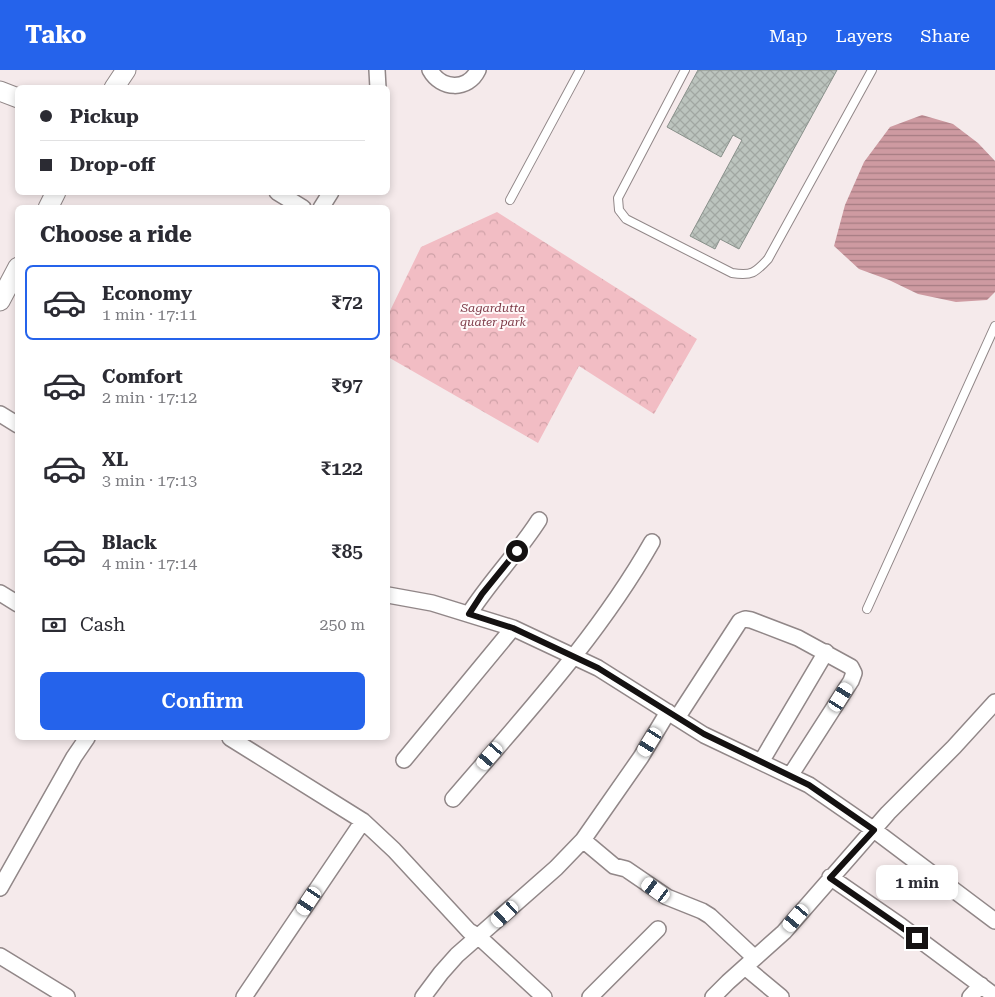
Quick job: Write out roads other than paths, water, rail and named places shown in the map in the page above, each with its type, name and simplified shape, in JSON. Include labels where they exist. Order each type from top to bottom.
[{"type":"street","points":[[116,85],[126,70]]},
{"type":"street","points":[[377,70],[378,85]]},
{"type":"street","points":[[430,70],[438,82],[457,85],[467,82],[475,76],[478,70]]},
{"type":"street","points":[[0,91],[15,97]]},
{"type":"street","points":[[282,195],[298,205]]},
{"type":"street","points":[[0,302],[15,273]]},
{"type":"street","points":[[0,414],[15,423]]},
{"type":"street","points":[[469,614],[482,594],[529,536],[539,520]]},
{"type":"street","points":[[453,799],[574,657],[622,592],[652,542]]},
{"type":"street","points":[[0,593],[15,602]]},
{"type":"street","points":[[390,595],[432,603],[513,628],[598,668],[704,734],[809,785],[874,830],[995,921]]},
{"type":"street","points":[[423,997],[457,955],[556,868],[583,840],[640,757],[673,715],[740,621],[745,619],[790,635],[826,652],[851,667],[854,673],[851,681],[790,776]]},
{"type":"street","points":[[404,760],[513,628]]},
{"type":"street","points":[[761,762],[826,652]]},
{"type":"street","points":[[713,997],[784,932],[888,813],[954,748],[995,702]]},
{"type":"street","points":[[0,888],[14,867],[74,757],[86,740]]},
{"type":"street","points":[[233,740],[363,821],[394,850],[469,931],[479,936],[544,997]]},
{"type":"street","points":[[244,997],[363,821]]},
{"type":"street","points":[[583,840],[614,866],[626,869],[667,897],[710,916],[782,997]]},
{"type":"street","points":[[830,878],[902,926],[995,996]]},
{"type":"street","points":[[590,997],[658,929]]},
{"type":"street","points":[[0,956],[67,997]]},
{"type":"street","points":[[970,997],[981,985]]},
{"type":"lane","points":[[510,200],[580,70]]},
{"type":"lane","points":[[685,70],[618,198],[619,210],[626,219],[732,273],[742,275],[755,273],[768,259],[872,70]]},
{"type":"lane","points":[[867,609],[995,326]]},
{"type":"park label","name":"Sagardutta quater park","points":[[493,315]]}]
